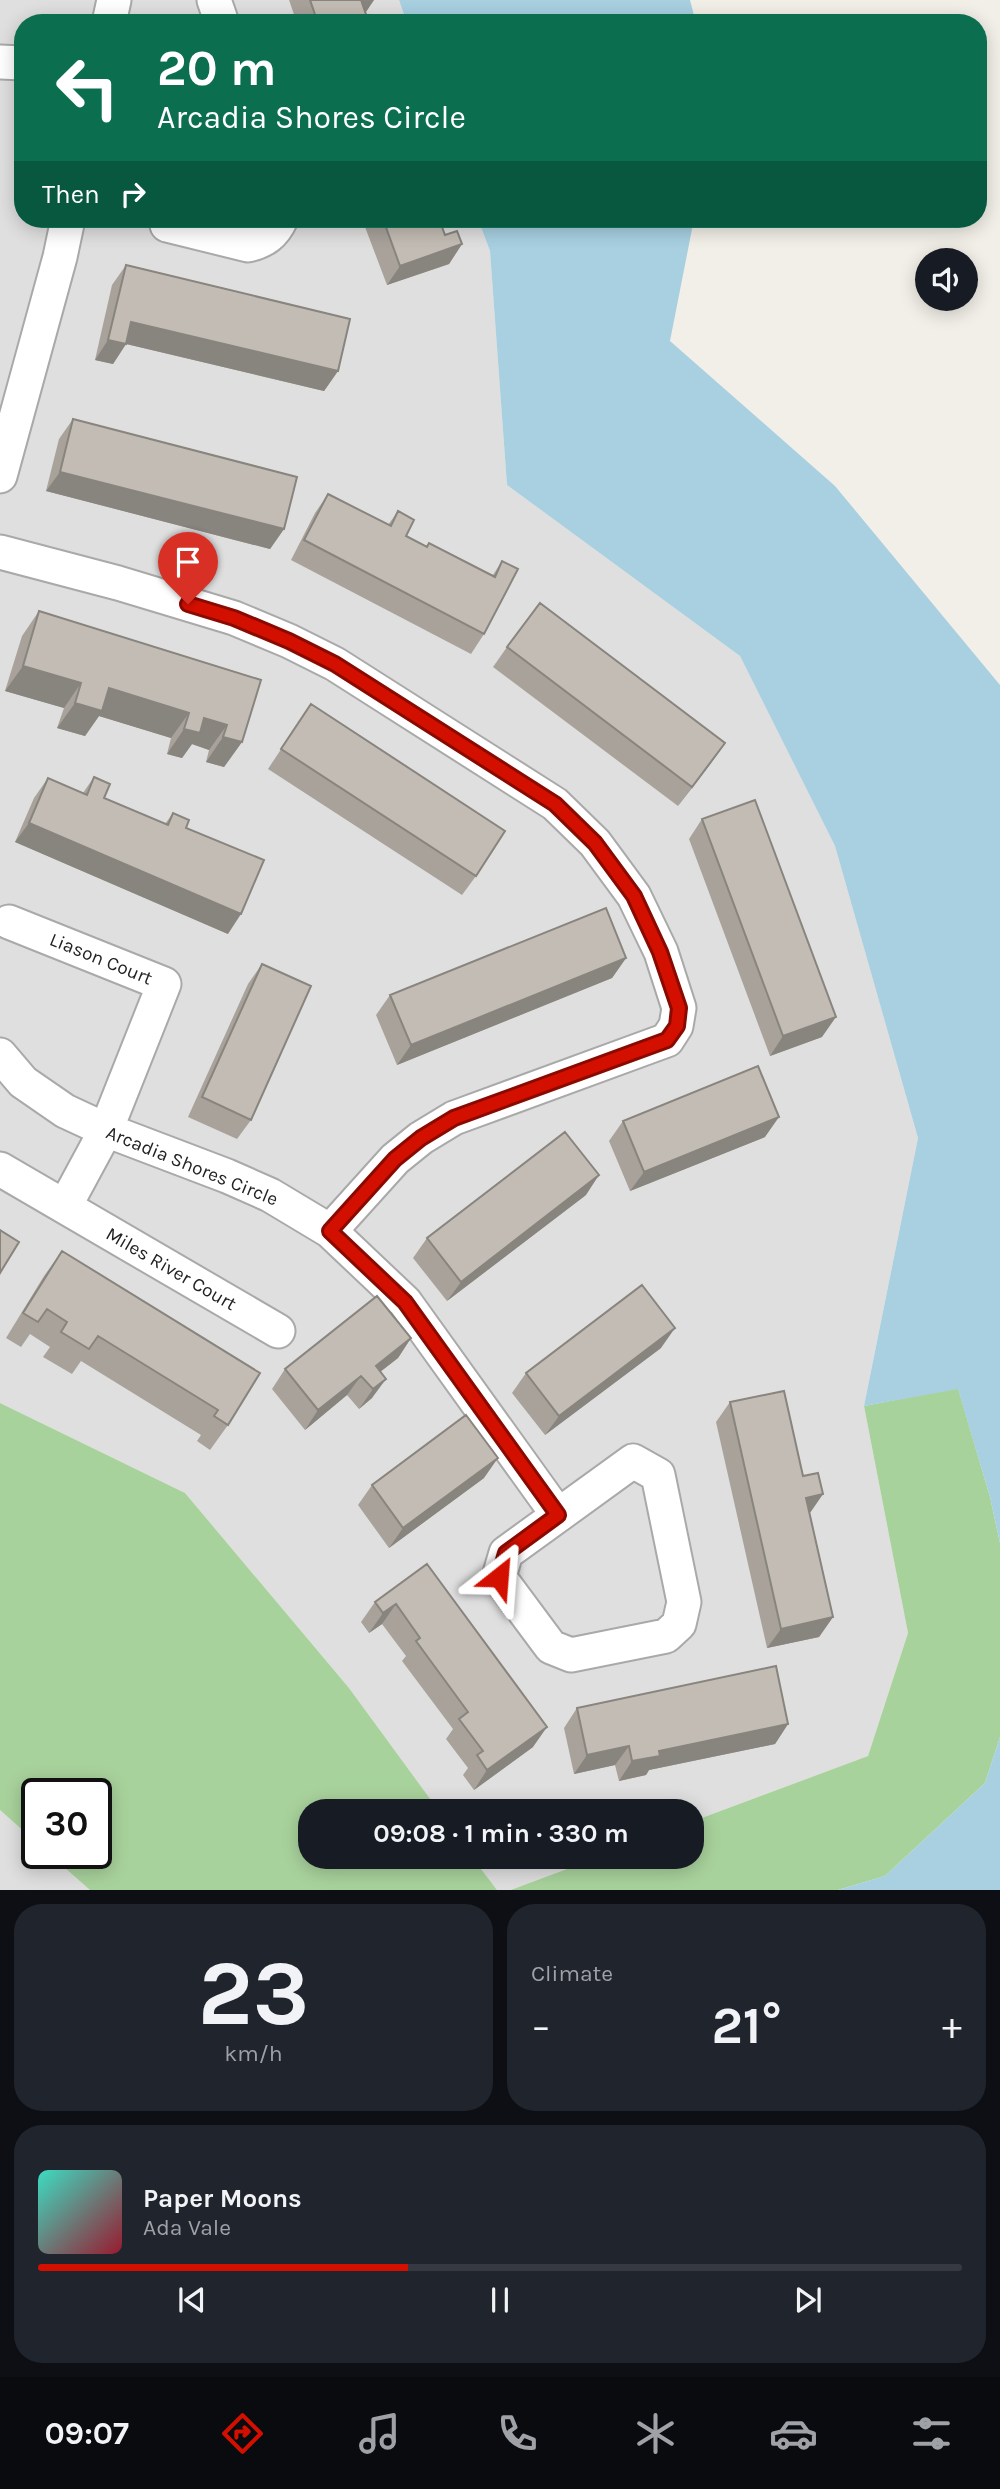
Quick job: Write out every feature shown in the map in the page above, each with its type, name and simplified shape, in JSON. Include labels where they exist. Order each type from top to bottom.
[{"type":"street","points":[[0,476],[66,228]]},
{"type":"street","points":[[179,228],[248,245],[261,242],[276,228]]},
{"type":"street","points":[[0,552],[118,583],[234,618],[335,664],[555,804],[595,843],[634,896],[660,952],[679,1008],[677,1026],[667,1040],[454,1118],[421,1138],[395,1159],[330,1231]]},
{"type":"street","name":"Liason Court","points":[[9,922],[164,984],[106,1130]]},
{"type":"street","name":"Arcadia Shores Circle","points":[[0,1055],[23,1082],[65,1111],[270,1195],[330,1231],[405,1302],[558,1515]]},
{"type":"street","points":[[65,1206],[106,1130]]},
{"type":"street","name":"Miles River Court","points":[[0,1169],[278,1331]]},
{"type":"street","points":[[634,1461],[658,1475],[684,1602],[679,1624],[666,1636],[570,1655],[551,1647],[499,1577],[506,1553],[558,1515],[634,1461]]},
{"type":"shaded area","points":[[0,0],[399,0],[404,14],[14,14],[14,228],[481,228],[490,251],[507,485],[740,656],[835,846],[918,1138],[864,1406],[908,1633],[868,1756],[704,1817],[704,1799],[430,1799],[349,1688],[185,1493],[0,1403]]},
{"type":"shaded area","points":[[0,1810],[21,1829],[21,1869],[66,1869],[90,1890],[0,1890]]},
{"type":"shaded area","points":[[481,1869],[567,1869],[511,1890],[497,1890]]},
{"type":"green space","points":[[958,1388],[990,1497],[1000,1543],[1000,1737],[985,1783],[885,1876],[838,1890],[511,1890],[567,1869],[704,1869],[704,1817],[868,1756],[908,1633],[864,1406]]},
{"type":"green space","points":[[0,1403],[185,1493],[349,1688],[430,1799],[298,1799],[298,1869],[481,1869],[497,1890],[90,1890],[66,1869],[112,1869],[112,1778],[21,1778],[21,1829],[0,1810]]},
{"type":"water","points":[[399,0],[690,0],[694,14],[404,14]]},
{"type":"water","points":[[481,228],[692,228],[670,341],[835,486],[1000,685],[1000,1543],[990,1497],[958,1389],[864,1406],[918,1138],[835,846],[740,656],[507,485],[490,251]]},
{"type":"water","points":[[1000,1737],[1000,1890],[838,1890],[885,1876],[985,1783]]},
{"type":"building","points":[[310,0],[361,0],[366,14],[315,14]]},
{"type":"building","points":[[386,228],[442,228],[445,235],[457,231],[462,244],[400,266]]},
{"type":"building","points":[[126,265],[350,319],[338,371],[131,322],[126,344],[108,340]]},
{"type":"building","points":[[73,419],[297,477],[284,529],[60,472]]},
{"type":"building","points":[[328,494],[391,526],[398,511],[414,520],[406,536],[427,547],[429,543],[495,577],[502,561],[518,569],[484,634],[304,540]]},
{"type":"building","points":[[540,603],[725,743],[692,787],[507,647]]},
{"type":"building","points":[[39,611],[261,680],[242,742],[223,737],[227,725],[204,718],[200,733],[184,729],[189,713],[109,688],[102,711],[75,703],[81,683],[23,666]]},
{"type":"building","points":[[311,704],[505,831],[476,876],[281,749]]},
{"type":"building","points":[[94,777],[110,784],[104,798],[168,825],[173,813],[189,820],[186,828],[264,860],[241,914],[29,823],[48,778],[87,795]]},
{"type":"building","points":[[755,800],[836,1017],[783,1036],[702,819]]},
{"type":"building","points":[[606,908],[626,958],[411,1045],[390,995]]},
{"type":"building","points":[[262,964],[311,986],[251,1120],[202,1097]]},
{"type":"building","points":[[758,1066],[779,1117],[644,1172],[623,1121]]},
{"type":"building","points":[[565,1132],[599,1175],[461,1282],[427,1238]]},
{"type":"building","points":[[0,1230],[19,1242],[0,1273]]},
{"type":"building","points":[[62,1251],[260,1373],[228,1425],[214,1416],[218,1410],[98,1336],[89,1349],[61,1332],[67,1322],[47,1309],[38,1322],[23,1313]]},
{"type":"building","points":[[642,1285],[675,1328],[559,1416],[526,1373]]},
{"type":"building","points":[[377,1296],[411,1338],[376,1366],[386,1379],[373,1389],[361,1376],[318,1410],[285,1369]]},
{"type":"building","points":[[784,1391],[803,1476],[818,1473],[823,1494],[806,1498],[833,1617],[781,1629],[730,1402]]},
{"type":"building","points":[[466,1415],[498,1458],[403,1528],[372,1485]]},
{"type":"building","points":[[427,1564],[547,1727],[487,1770],[477,1755],[483,1751],[459,1719],[468,1712],[416,1641],[420,1638],[396,1604],[383,1613],[375,1602]]},
{"type":"building","points":[[776,1666],[788,1724],[659,1751],[660,1756],[632,1761],[629,1746],[587,1755],[577,1708]]},
{"type":"route","points":[[188,604],[234,618],[335,664],[555,804],[595,843],[634,896],[660,952],[679,1008],[677,1026],[667,1040],[454,1118],[421,1138],[395,1159],[330,1231],[405,1302],[558,1515],[506,1553],[499,1577]]}]
